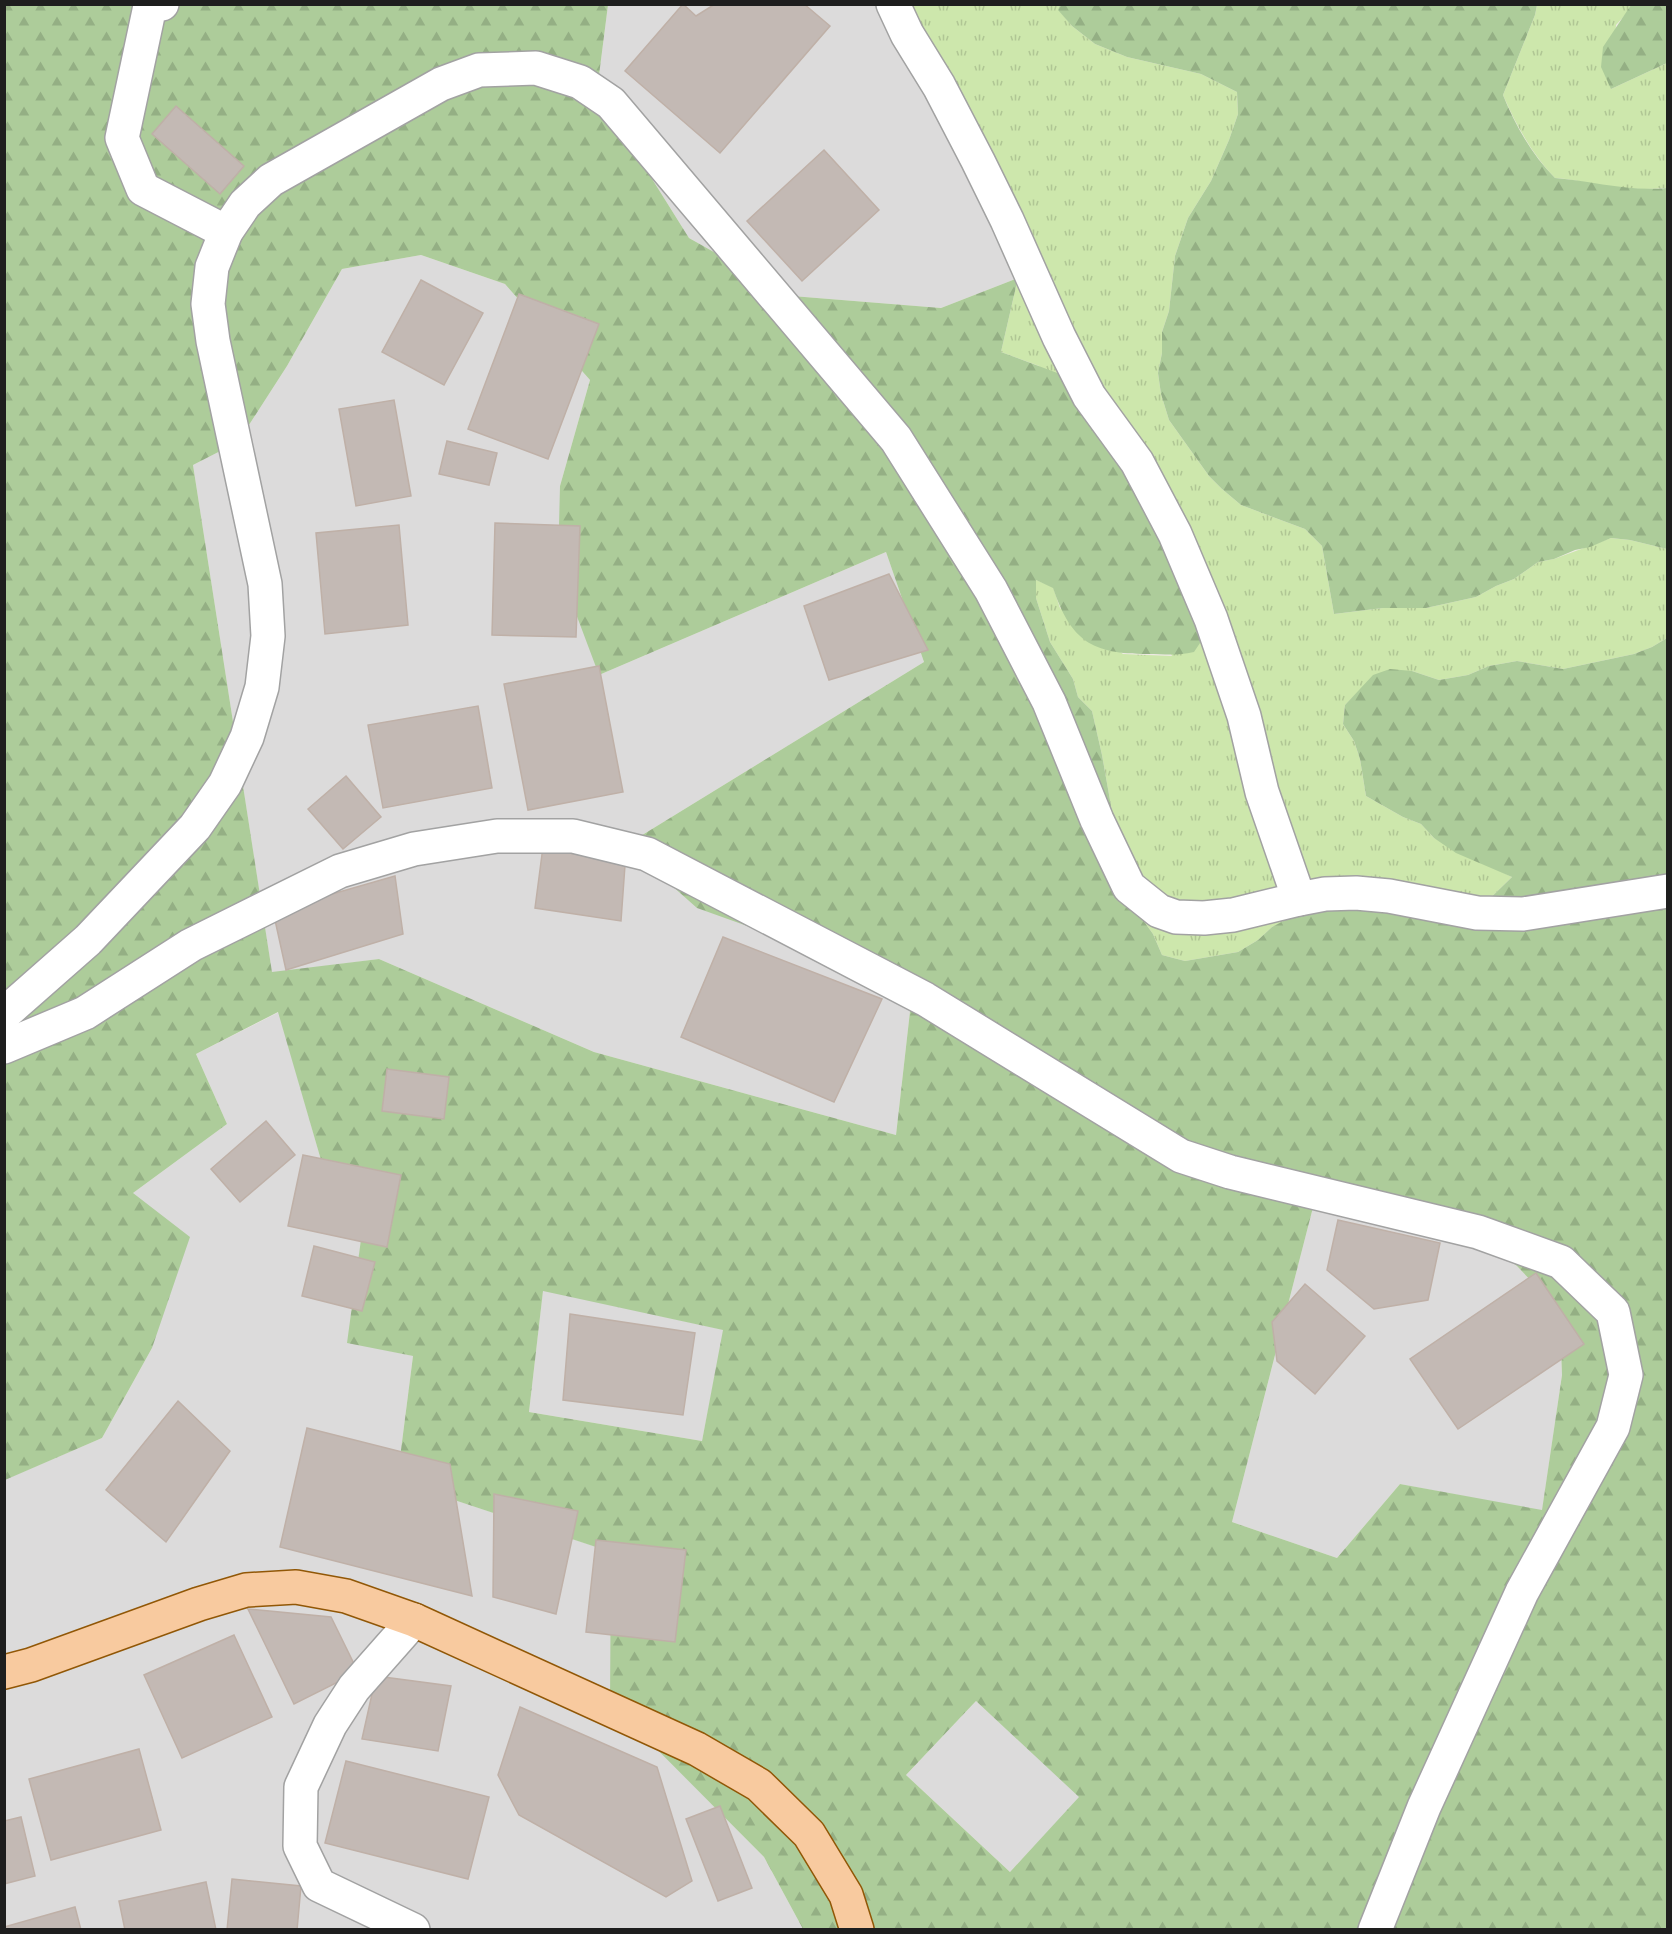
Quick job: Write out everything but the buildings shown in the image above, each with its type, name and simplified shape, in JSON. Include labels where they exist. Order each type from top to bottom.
[{"type":"main road","points":[[4,1672],[31,1665],[246,1590],[296,1587],[336,1594],[414,1620],[697,1749],[759,1785],[809,1834],[846,1894],[857,1929]]},
{"type":"street","points":[[162,4],[150,6],[122,138],[143,189],[226,232]]},
{"type":"street","points":[[893,4],[978,160],[1059,338],[1089,396],[1137,462],[1175,534],[1211,619],[1244,716],[1262,792],[1299,899]]},
{"type":"street","points":[[4,1014],[88,940],[195,827],[225,784],[247,737],[262,687],[268,636],[265,584],[213,341],[208,304],[212,267],[226,232],[246,204],[271,180],[441,84],[479,70],[536,68],[580,82],[611,103],[896,439],[991,590],[1049,702],[1098,820],[1129,887],[1159,911],[1176,917],[1204,918],[1233,915],[1325,894],[1356,893],[1389,896],[1477,913],[1523,914],[1668,891]]},
{"type":"street","points":[[4,1047],[85,1013],[191,945],[340,871],[414,849],[497,836],[573,836],[647,854],[915,994],[1181,1156],[1230,1172],[1478,1232],[1562,1262],[1613,1312],[1626,1375],[1613,1427],[1522,1592],[1424,1807],[1375,1929]]},
{"type":"street","points":[[413,1929],[319,1885],[300,1846],[301,1787],[330,1725],[354,1688],[414,1620]]},
{"type":"shaded area","points":[[608,5],[893,5],[1018,278],[941,308],[792,296],[689,238],[597,91]]},
{"type":"shaded area","points":[[421,255],[505,284],[590,380],[560,486],[599,675],[886,552],[924,662],[626,845],[913,985],[896,1135],[594,1052],[379,959],[272,973],[193,465],[238,442],[287,366],[342,269]]},
{"type":"shaded area","points":[[279,1012],[321,1160],[370,1173],[348,1342],[413,1356],[397,1481],[612,1552],[611,1702],[764,1857],[803,1929],[5,1929],[4,1480],[102,1438],[152,1348],[133,1193],[227,1124],[196,1054]]},
{"type":"shaded area","points":[[1318,1188],[1498,1252],[1517,1266],[1533,1283],[1561,1349],[1562,1375],[1542,1511],[1400,1484],[1337,1558],[1232,1522]]},
{"type":"shaded area","points":[[543,1290],[724,1330],[702,1441],[529,1412]]},
{"type":"shaded area","points":[[976,1701],[1080,1797],[1010,1872],[906,1775]]},
{"type":"green space","points":[[5,5],[608,5],[597,91],[689,238],[792,296],[941,308],[1018,278],[1001,352],[1060,374],[1131,468],[1204,637],[1194,652],[1182,654],[1128,653],[1098,647],[1086,641],[1076,632],[1060,606],[1053,588],[1036,580],[1036,598],[1050,642],[1073,679],[1078,697],[1092,711],[1119,851],[1138,913],[1153,934],[1162,955],[1185,961],[1238,952],[1258,940],[1272,927],[1312,906],[1479,909],[1512,877],[1456,853],[1434,838],[1421,824],[1403,817],[1366,796],[1360,759],[1354,741],[1343,724],[1345,705],[1373,675],[1390,669],[1412,671],[1439,680],[1468,675],[1489,666],[1517,661],[1563,669],[1634,654],[1667,638],[1667,1929],[803,1929],[764,1857],[610,1702],[611,1552],[397,1481],[413,1356],[347,1343],[370,1173],[321,1160],[278,1012],[196,1054],[227,1124],[133,1193],[190,1237],[152,1348],[102,1438],[5,1480]],"holes":[[[421,255],[505,284],[590,380],[560,486],[558,566],[599,675],[886,552],[924,662],[626,845],[697,908],[913,985],[896,1135],[594,1052],[379,959],[272,972],[193,465],[238,442],[287,366],[342,269]],[[1318,1188],[1498,1252],[1517,1266],[1533,1283],[1561,1349],[1562,1375],[1542,1510],[1400,1484],[1337,1558],[1232,1522]],[[543,1291],[723,1330],[702,1441],[529,1412]],[[976,1701],[1079,1797],[1010,1872],[906,1775]]]},
{"type":"green space","points":[[893,5],[1060,5],[1059,10],[1072,26],[1095,44],[1127,57],[1201,74],[1237,92],[1238,114],[1229,140],[1211,181],[1188,218],[1175,256],[1169,311],[1162,332],[1162,353],[1158,373],[1161,394],[1169,420],[1209,476],[1222,489],[1241,505],[1305,529],[1322,546],[1334,614],[1383,608],[1426,608],[1476,597],[1514,579],[1538,562],[1554,559],[1611,538],[1667,549],[1667,638],[1652,647],[1634,654],[1563,669],[1517,661],[1489,666],[1468,675],[1439,680],[1412,671],[1359,691],[1345,705],[1343,724],[1354,741],[1360,759],[1366,796],[1403,817],[1421,824],[1434,838],[1512,877],[1479,909],[1292,918],[1272,927],[1258,940],[1238,952],[1185,961],[1162,955],[1153,934],[1138,913],[1119,851],[1092,711],[1078,697],[1073,679],[1050,642],[1036,598],[1036,580],[1053,587],[1060,608],[1123,654],[1172,656],[1039,366],[1001,352],[1018,278]]},
{"type":"green space","points":[[1060,5],[1537,5],[1503,95],[1532,150],[1555,178],[1625,187],[1667,188],[1667,549],[1611,538],[1554,559],[1538,562],[1514,579],[1476,597],[1426,608],[1383,608],[1334,614],[1322,546],[1305,529],[1241,505],[1222,489],[1209,476],[1169,420],[1161,394],[1158,373],[1162,353],[1162,332],[1169,311],[1175,256],[1188,218],[1211,181],[1229,140],[1238,114],[1237,92],[1201,74],[1127,57],[1095,44],[1072,26],[1058,10]]},
{"type":"green space","points":[[1537,5],[1631,5],[1616,25],[1611,89],[1667,63],[1667,188],[1624,188],[1555,178],[1532,149],[1503,95]]},
{"type":"green space","points":[[1631,5],[1667,5],[1667,63],[1611,89],[1601,67],[1603,47]]}]
